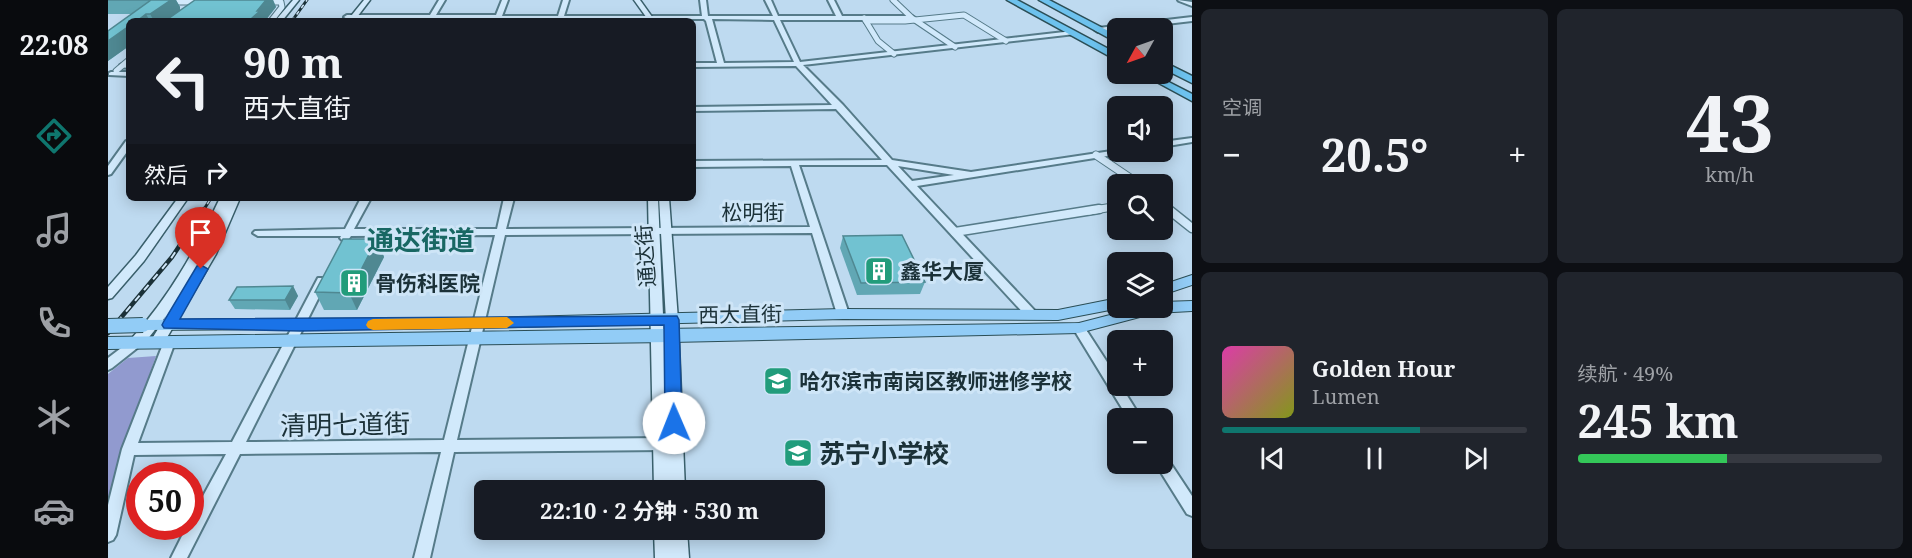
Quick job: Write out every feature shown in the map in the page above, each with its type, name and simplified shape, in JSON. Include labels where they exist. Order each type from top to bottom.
[{"type":"highway","points":[[1011,0],[1107,50]]},
{"type":"highway","points":[[1020,0],[1107,49]]},
{"type":"highway","points":[[1030,0],[1107,41]]},
{"type":"highway","points":[[1043,0],[1107,34]]},
{"type":"highway","points":[[1173,71],[1192,80]]},
{"type":"highway","points":[[1173,73],[1192,87]]},
{"type":"highway","points":[[1173,83],[1192,93]]},
{"type":"highway","points":[[1166,84],[1192,98]]},
{"type":"main road","points":[[281,18],[296,0]]},
{"type":"main road","points":[[350,18],[359,0]]},
{"type":"main road","points":[[350,18],[367,0]]},
{"type":"main road","points":[[632,0],[645,18]]},
{"type":"main road","points":[[637,0],[646,18]]},
{"type":"main road","points":[[108,295],[140,258],[181,201]]},
{"type":"main road","points":[[131,342],[148,325],[194,265],[224,201]]},
{"type":"main road","points":[[163,342],[170,325],[210,254],[233,201]]},
{"type":"main road","name":"通达街","points":[[654,201],[660,231],[665,320],[668,444],[663,480]]},
{"type":"main road","name":"通达街","points":[[660,231],[664,201]]},
{"type":"main road","points":[[1173,288],[1192,280]]},
{"type":"main road","points":[[1173,292],[1192,289]]},
{"type":"main road","name":"西大直街","points":[[1173,303],[1192,299]]},
{"type":"main road","name":"西大直街","points":[[108,343],[291,342],[665,320],[843,314],[1058,315],[1107,305]]},
{"type":"main road","points":[[1173,307],[1192,306]]},
{"type":"main road","name":"西大直街","points":[[108,326],[300,325],[665,336],[1079,328],[1116,318]]},
{"type":"main road","name":"通达街","points":[[668,444],[675,480]]},
{"type":"main road","points":[[663,540],[664,558]]},
{"type":"main road","points":[[679,540],[680,558]]},
{"type":"street","points":[[432,17],[442,0]]},
{"type":"street","points":[[498,17],[505,0]]},
{"type":"street","points":[[561,17],[566,0]]},
{"type":"street","points":[[703,0],[705,17],[709,20],[721,64]]},
{"type":"street","points":[[768,0],[798,64],[1032,315]]},
{"type":"street","points":[[831,0],[840,18]]},
{"type":"street","points":[[893,0],[914,19],[955,47]]},
{"type":"street","points":[[1181,0],[1192,4]]},
{"type":"street","points":[[159,2],[204,2],[194,8]]},
{"type":"street","points":[[258,2],[281,2],[282,7],[273,18]]},
{"type":"street","points":[[676,18],[914,19],[964,15],[1006,41]]},
{"type":"street","points":[[390,18],[525,18]]},
{"type":"street","points":[[556,18],[604,18]]},
{"type":"street","points":[[865,19],[878,41],[894,54]]},
{"type":"street","points":[[1098,30],[1192,19]]},
{"type":"street","points":[[696,65],[798,64],[1073,33]]},
{"type":"street","points":[[696,109],[840,108]]},
{"type":"street","points":[[1173,144],[1190,142]]},
{"type":"street","points":[[108,172],[111,163],[126,146]]},
{"type":"street","points":[[911,184],[1107,154]]},
{"type":"street","points":[[1096,155],[1124,174]]},
{"type":"street","points":[[696,164],[891,162],[972,175]]},
{"type":"street","points":[[794,163],[843,314]]},
{"type":"street","points":[[337,253],[364,201]]},
{"type":"street","points":[[422,558],[508,201]]},
{"type":"street","points":[[955,232],[1107,208]]},
{"type":"street","points":[[1173,213],[1192,228]]},
{"type":"street","name":"松明街","points":[[258,233],[816,230]]},
{"type":"street","points":[[179,558],[326,274]]},
{"type":"street","points":[[1079,328],[1129,408]]},
{"type":"street","points":[[108,365],[131,342]]},
{"type":"street","points":[[108,535],[129,449],[163,342]]},
{"type":"street","name":"清明七道街","points":[[129,449],[233,450],[668,444]]},
{"type":"street","points":[[1170,474],[1192,509]]},
{"type":"shaded area","points":[[156,356],[123,450],[108,511],[108,374],[128,358]]},
{"type":"building","points":[[151,0],[171,0],[141,18],[126,18]]},
{"type":"building","points":[[195,0],[266,0],[257,11],[260,11],[252,18],[169,18]]},
{"type":"building","points":[[126,18],[126,28],[108,41],[108,31]]},
{"type":"building","name":"鑫华大厦","points":[[902,235],[925,282],[861,283],[843,236]]},
{"type":"building","points":[[343,239],[377,239],[349,293],[315,292]]},
{"type":"building","points":[[293,286],[285,300],[229,300],[237,287]]},
{"type":"railway","points":[[294,18],[307,0]]},
{"type":"railway","points":[[203,211],[209,201]]},
{"type":"railway","points":[[108,333],[172,257],[204,209]]},
{"type":"slow traffic","points":[[373,325],[507,323]]},
{"type":"place","name":"鑫华大厦","points":[[879,271]]},
{"type":"place","name":"骨伤科医院","points":[[354,283]]},
{"type":"place","name":"哈尔滨市南岗区教师进修学校","points":[[778,381]]},
{"type":"place","name":"苏宁小学校","points":[[798,453]]},
{"type":"district","name":"通达街道","points":[[421,239]]},
{"type":"route","points":[[201,269],[170,325],[672,320],[674,423]]}]
